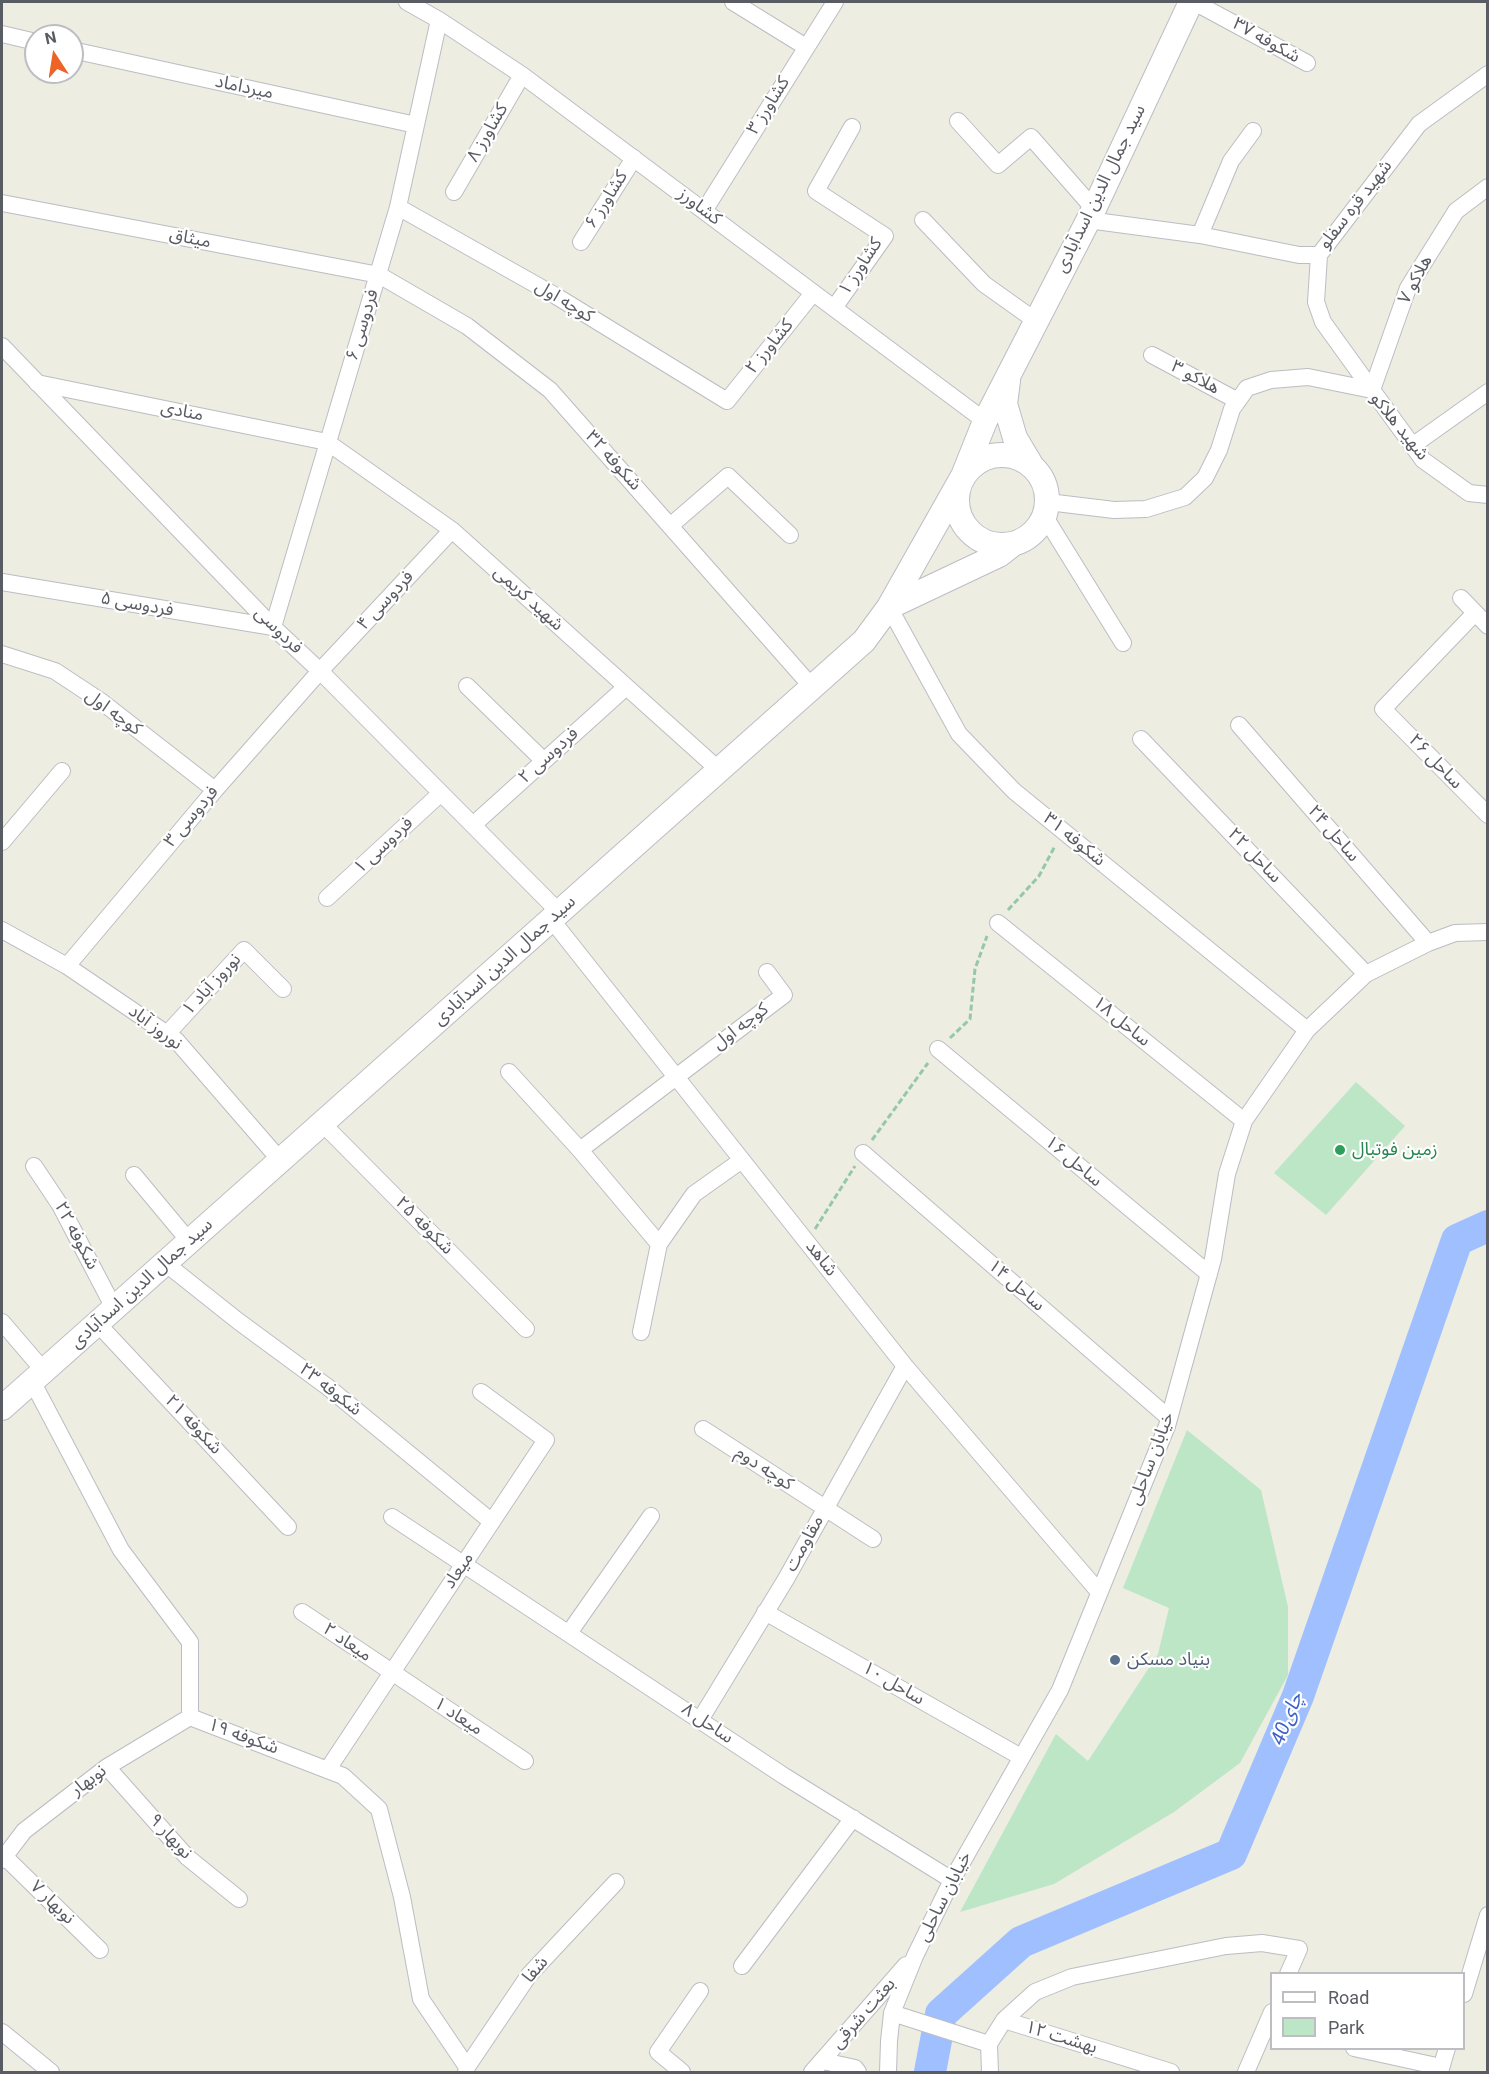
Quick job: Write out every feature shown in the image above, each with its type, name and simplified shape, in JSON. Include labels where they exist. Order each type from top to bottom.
[{"type":"main road","name":"سید جمال الدین اسدآبادی","points":[[2,1408],[864,641],[889,607],[963,476],[985,421],[1091,214],[1193,2]]},
{"type":"main road","points":[[889,607],[999,555],[1037,530],[1047,510],[1047,488],[1015,438],[1005,404],[1009,376]]},
{"type":"main road","points":[[1012,545],[997,546],[982,541],[970,532],[961,520],[957,505],[958,490],[963,476],[973,465],[987,457],[1001,454],[1030,463]]},
{"type":"street","name":"کشاورز","points":[[407,2],[439,20],[522,75],[985,421]]},
{"type":"street","points":[[733,2],[806,46]]},
{"type":"street","name":"کشاورز ۳","points":[[704,211],[835,2]]},
{"type":"street","name":"شکوفه ۳۷","points":[[1193,2],[1307,63]]},
{"type":"street","name":"فردوسی ۶","points":[[273,627],[398,207],[439,20]]},
{"type":"street","points":[[2,34],[24,39]]},
{"type":"street","name":"میرداماد","points":[[84,53],[416,125]]},
{"type":"street","name":"شهید قره سفلو","points":[[1091,214],[1299,255],[1319,255],[1419,124],[1488,74]]},
{"type":"street","name":"کشاورز ۸","points":[[454,192],[522,75]]},
{"type":"street","points":[[958,121],[998,165],[1031,137],[1091,214]]},
{"type":"street","name":"کشاورز ۱","points":[[834,308],[885,236],[816,191],[852,127]]},
{"type":"street","points":[[1200,235],[1231,161],[1252,131]]},
{"type":"street","name":"کشاورز ۶","points":[[580,242],[634,158]]},
{"type":"street","name":"هلاکو ۷","points":[[1372,390],[1408,288],[1456,211],[1488,187]]},
{"type":"street","name":"میثاق","points":[[2,203],[379,275]]},
{"type":"street","name":"کوچه اول","points":[[398,207],[556,296],[727,401]]},
{"type":"street","points":[[923,220],[984,284],[1036,321]]},
{"type":"street","points":[[1319,255],[1316,302],[1323,322],[1372,390]]},
{"type":"street","name":"شکوفه ۳۲","points":[[379,275],[467,326],[550,390],[812,687]]},
{"type":"street","name":"کشاورز ۲","points":[[727,401],[813,293]]},
{"type":"street","name":"فردوسی","points":[[2,346],[273,627],[441,793],[555,915]]},
{"type":"street","name":"هلاکو ۳","points":[[1152,355],[1238,401]]},
{"type":"street","name":"شهید هلاکو","points":[[1047,510],[1146,509],[1185,498],[1205,478],[1219,450],[1232,409],[1247,388],[1271,380],[1308,377],[1372,390],[1423,460],[1469,493],[1488,495]]},
{"type":"street","name":"منادی","points":[[37,383],[327,442]]},
{"type":"street","points":[[1412,446],[1488,392]]},
{"type":"street","name":"شهید کریمی","points":[[327,442],[452,530],[718,770]]},
{"type":"street","points":[[670,526],[728,476],[790,535]]},
{"type":"street","points":[[1047,510],[1123,643]]},
{"type":"street","name":"فردوسی ۴","points":[[320,671],[452,530]]},
{"type":"street","name":"فردوسی ۵","points":[[2,582],[273,627]]},
{"type":"street","points":[[1461,598],[1488,626]]},
{"type":"street","name":"شکوفه ۳۱","points":[[889,607],[958,734],[1014,791],[1307,1030]]},
{"type":"street","name":"ساحل ۲۶","points":[[1475,613],[1383,709],[1488,815]]},
{"type":"street","name":"کوچه اول","points":[[2,654],[55,671],[102,702],[215,790]]},
{"type":"street","name":"فردوسی ۳","points":[[67,966],[215,790],[320,671]]},
{"type":"street","points":[[467,686],[544,761]]},
{"type":"street","name":"فردوسی ۲","points":[[472,825],[626,687]]},
{"type":"street","name":"ساحل ۲۴","points":[[1239,725],[1428,943]]},
{"type":"street","name":"ساحل ۲۲","points":[[1141,739],[1366,974]]},
{"type":"street","points":[[2,842],[62,771]]},
{"type":"street","name":"فردوسی ۱","points":[[327,898],[441,793]]},
{"type":"street","name":"شاهد","points":[[555,915],[676,1076],[905,1366],[1099,1592]]},
{"type":"street","name":"ساحل ۱۸","points":[[998,923],[1244,1121]]},
{"type":"street","name":"نوروز آباد","points":[[2,930],[67,966],[176,1040],[280,1160]]},
{"type":"street","name":"خیابان ساحلی","points":[[888,2073],[892,2013],[915,1956],[952,1880],[1060,1690],[1169,1418],[1209,1274],[1227,1174],[1244,1121],[1307,1030],[1366,974],[1428,943],[1455,933],[1488,932]]},
{"type":"street","name":"نوروز آباد ۱","points":[[167,1034],[244,950],[283,989]]},
{"type":"street","name":"کوچه اول","points":[[676,1076],[784,995],[767,972]]},
{"type":"street","name":"ساحل ۱۶","points":[[938,1049],[1209,1274]]},
{"type":"street","points":[[509,1072],[580,1150],[659,1244]]},
{"type":"street","points":[[580,1150],[676,1076]]},
{"type":"street","name":"شکوفه ۲۵","points":[[322,1123],[526,1329]]},
{"type":"street","name":"ساحل ۱۴","points":[[863,1153],[1169,1418]]},
{"type":"street","points":[[641,1332],[659,1244],[694,1194],[742,1160]]},
{"type":"street","name":"شکوفه ۲۲","points":[[34,1166],[60,1204],[106,1316]]},
{"type":"street","points":[[134,1175],[189,1241]]},
{"type":"street","name":"شکوفه ۲۳","points":[[165,1263],[238,1321],[329,1388],[492,1522]]},
{"type":"street","name":"شکوفه ۲۱","points":[[106,1316],[288,1527]]},
{"type":"street","name":"شکوفه ۱۹","points":[[2,1322],[38,1376],[121,1550],[190,1642],[190,1717],[343,1776],[379,1809],[402,1897],[421,1999],[467,2070]]},
{"type":"street","name":"مقاومت","points":[[700,1720],[825,1509],[905,1366]]},
{"type":"street","name":"میعاد","points":[[328,1769],[546,1440],[481,1392]]},
{"type":"street","name":"کوچه دوم","points":[[703,1429],[825,1509]]},
{"type":"street","points":[[825,1509],[873,1539]]},
{"type":"street","points":[[569,1633],[651,1516]]},
{"type":"street","name":"ساحل ۸","points":[[392,1517],[784,1776],[952,1880]]},
{"type":"street","name":"میعاد ۲","points":[[302,1612],[391,1673]]},
{"type":"street","name":"ساحل ۱۰","points":[[765,1612],[1021,1757]]},
{"type":"street","name":"میعاد ۱","points":[[391,1673],[525,1761]]},
{"type":"street","name":"نوبهار","points":[[5,1849],[24,1831],[107,1767],[190,1717]]},
{"type":"street","name":"نوبهار ۹","points":[[107,1767],[187,1857],[239,1899]]},
{"type":"street","points":[[742,1966],[853,1818]]},
{"type":"street","name":"نوبهار ۷","points":[[5,1849],[100,1950]]},
{"type":"street","name":"شفا","points":[[467,2070],[529,1975],[616,1882]]},
{"type":"street","points":[[1465,1991],[1488,1915]]},
{"type":"street","points":[[1004,2020],[1035,1992],[1072,1977],[1226,1946],[1262,1943],[1299,1949],[1289,1972]]},
{"type":"street","name":"بعثت شرقی","points":[[817,2067],[915,1956]]},
{"type":"street","points":[[682,2073],[658,2052],[699,1991]]},
{"type":"street","points":[[892,2013],[989,2044],[990,2073]]},
{"type":"street","points":[[1246,2073],[1270,2017]]},
{"type":"street","name":"بهشت ۱۲","points":[[989,2044],[1004,2020],[1171,2073]]},
{"type":"street","points":[[2,2032],[51,2073]]},
{"type":"street","points":[[1358,2050],[1441,2070],[1447,2050]]},
{"type":"street","points":[[817,2067],[855,2068],[858,2073]]},
{"type":"green space","name":"زمین فوتبال","points":[[1356,1082],[1405,1126],[1326,1215],[1274,1173]]},
{"type":"green space","points":[[1187,1430],[1261,1490],[1288,1607],[1288,1675],[1240,1763],[1174,1812],[1054,1884],[960,1912],[1056,1734],[1088,1761],[1158,1654],[1169,1608],[1123,1588]]},
{"type":"waterway","name":"40چای","points":[[930,2072],[941,2014],[1021,1942],[1231,1854],[1298,1696],[1457,1240],[1488,1226]]},
{"type":"place","name":"زمین فوتبال","points":[[1340,1150]]},
{"type":"place","name":"بنیاد مسکن","points":[[1115,1660]]}]
